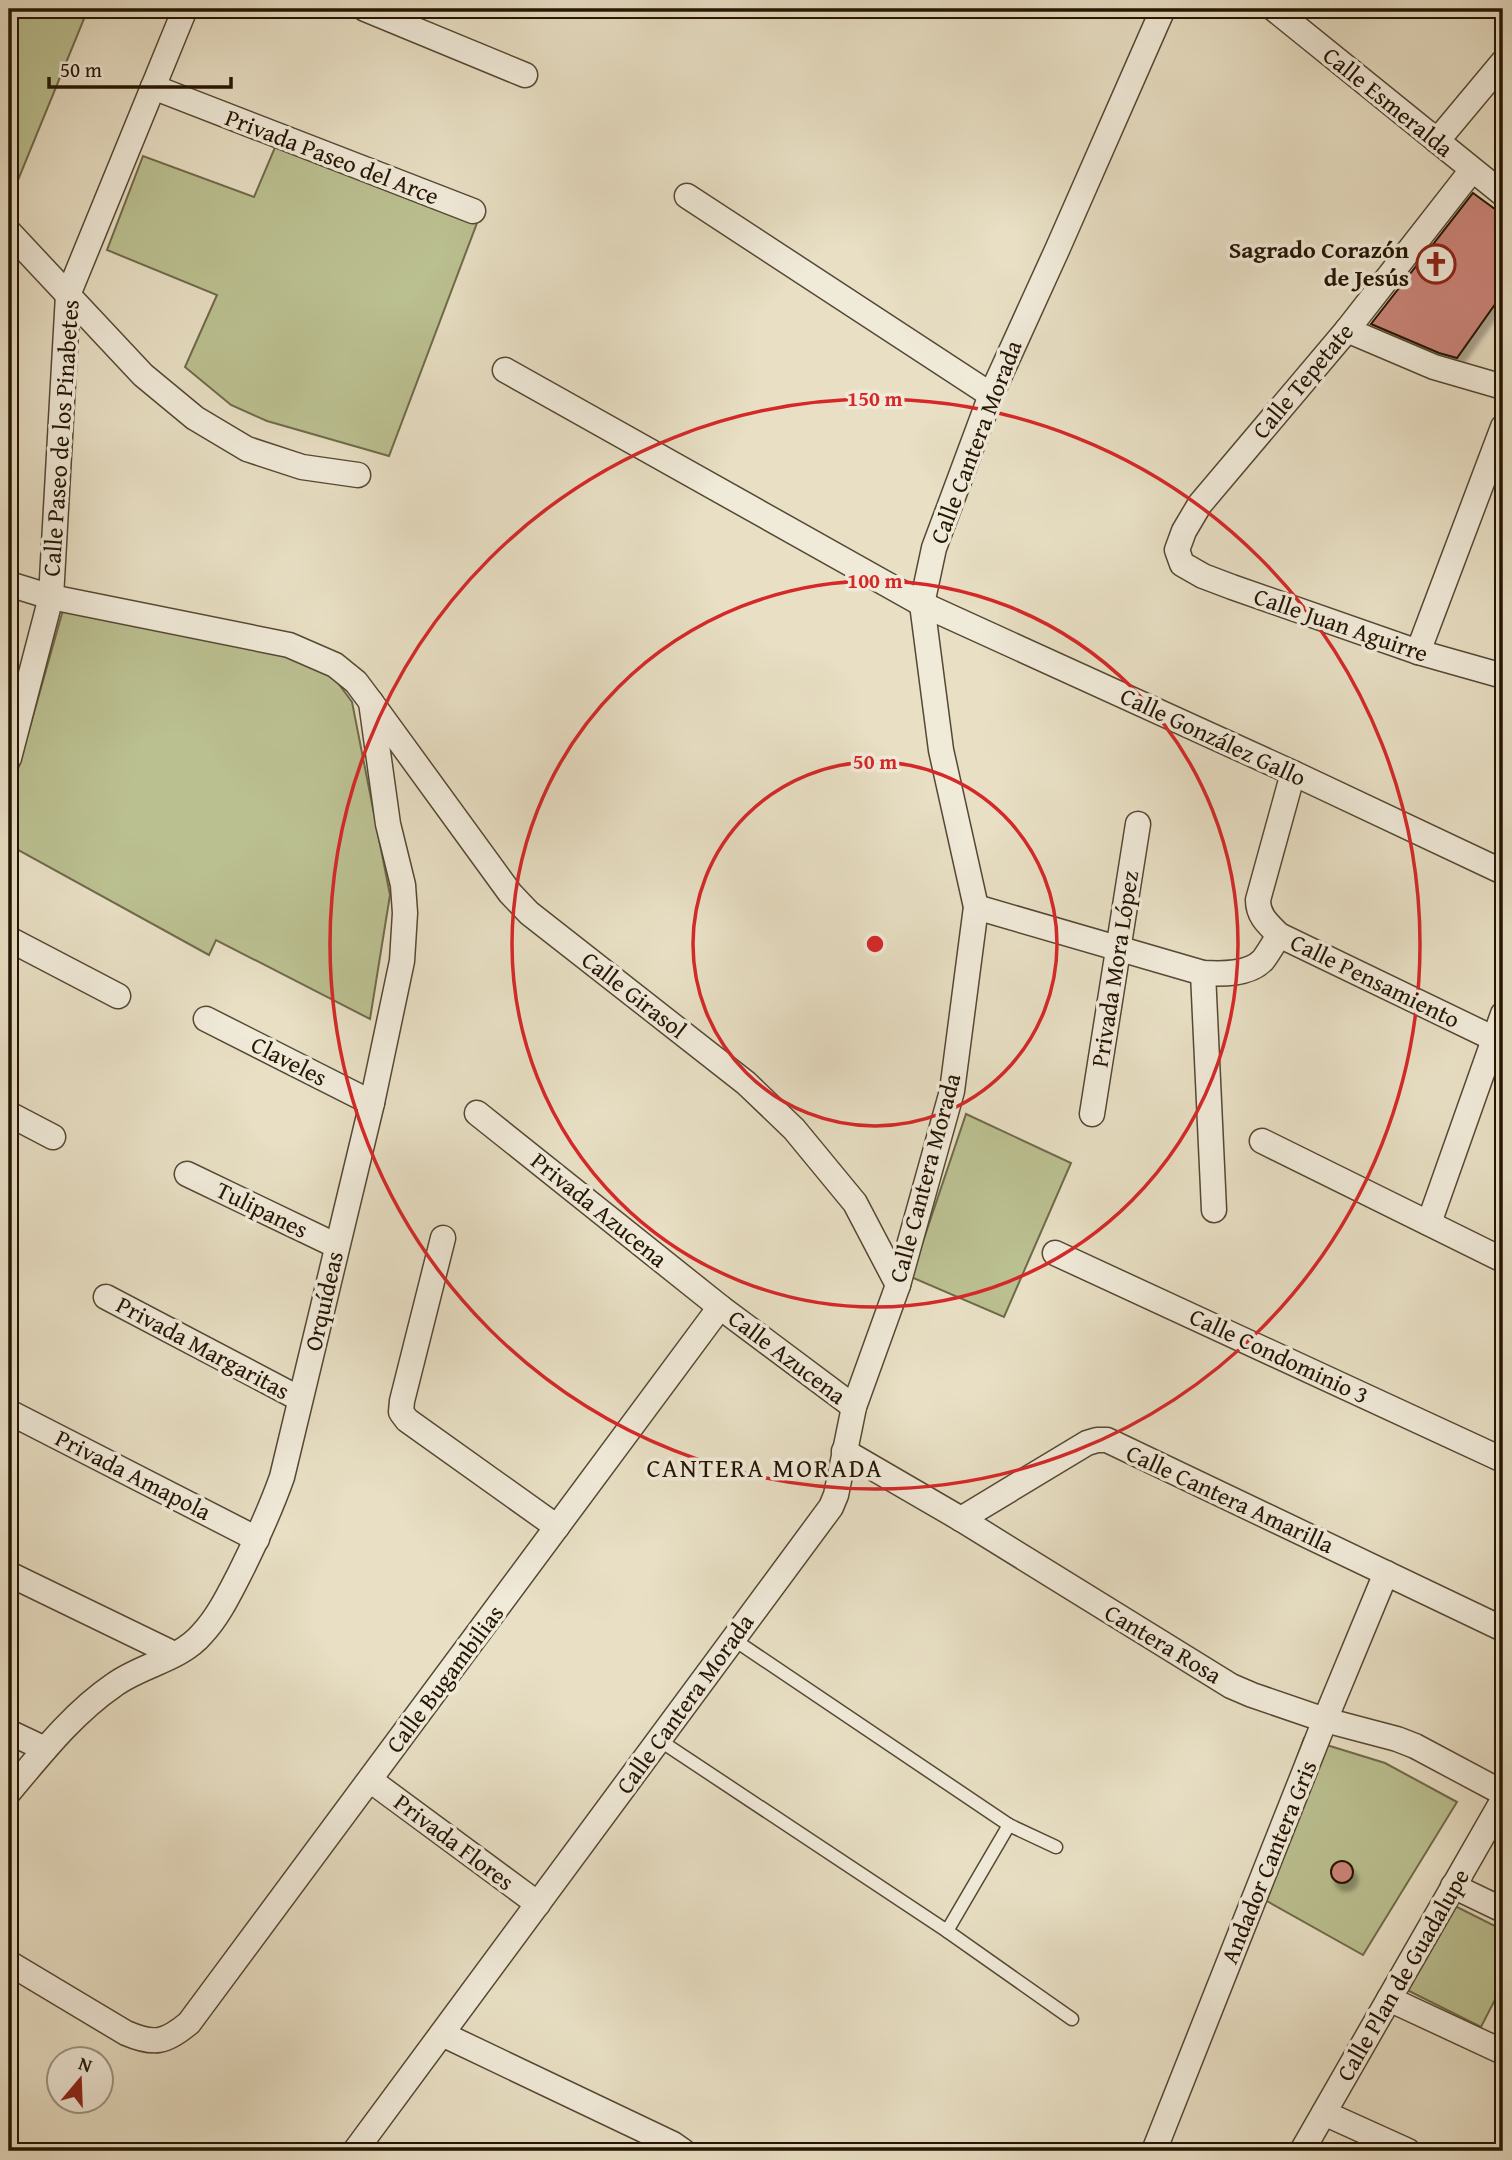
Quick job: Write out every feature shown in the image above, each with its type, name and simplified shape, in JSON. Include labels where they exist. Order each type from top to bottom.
[{"type":"street","name":"Calle Paseo de los Pinabetes","points":[[9,758],[51,597],[68,295],[185,9]]},
{"type":"street","points":[[365,9],[525,75]]},
{"type":"street","name":"Calle Cantera Morada","points":[[355,2151],[831,1507],[836,1494],[854,1407],[898,1284],[952,1091],[976,906],[941,750],[922,604],[934,548],[991,395],[1163,9]]},
{"type":"street","name":"Calle Esmeralda","points":[[1274,9],[1503,194]]},
{"type":"street","points":[[1437,142],[1503,62]]},
{"type":"street","name":"Privada Paseo del Arce","points":[[153,87],[473,211]]},
{"type":"street","name":"Calle Tepetate","points":[[1182,564],[1177,550],[1179,540],[1200,504],[1347,330],[1472,170]]},
{"type":"street","points":[[687,196],[991,395]]},
{"type":"street","points":[[9,232],[144,375],[195,418],[247,449],[303,467],[358,475]]},
{"type":"street","points":[[1347,330],[1434,367],[1503,387]]},
{"type":"street","name":"Calle González Gallo","points":[[505,370],[922,604],[1503,872]]},
{"type":"street","points":[[1418,652],[1503,427]]},
{"type":"street","name":"Calle Juan Aguirre","points":[[1182,564],[1203,576],[1232,587],[1418,652],[1503,676]]},
{"type":"street","name":"Calle Girasol","points":[[9,584],[51,597],[289,645],[335,665],[356,682],[510,892],[529,913],[746,1083],[794,1129],[855,1203],[898,1284]]},
{"type":"street","name":"Orquídeas","points":[[9,1791],[45,1749],[89,1705],[117,1682],[174,1654],[201,1636],[220,1611],[257,1539],[282,1477],[372,1103],[402,961],[405,913],[403,885],[388,824],[371,702]]},
{"type":"street","points":[[1279,935],[1258,911],[1258,900],[1293,773]]},
{"type":"street","name":"Privada Mora López","points":[[1092,1114],[1138,824]]},
{"type":"street","name":"Calle Pensamiento","points":[[976,906],[1203,973],[1238,972],[1254,967],[1261,962],[1279,935],[1499,1041]]},
{"type":"street","points":[[9,939],[118,996]]},
{"type":"street","points":[[1203,973],[1214,1210]]},
{"type":"street","points":[[1429,1223],[1499,1041],[1503,1014]]},
{"type":"street","name":"Claveles","points":[[206,1019],[372,1103]]},
{"type":"street","name":"Privada Azucena","points":[[477,1113],[720,1307]]},
{"type":"street","points":[[9,1114],[53,1137]]},
{"type":"street","points":[[1262,1141],[1503,1260]]},
{"type":"street","name":"Tulipanes","points":[[187,1174],[337,1246]]},
{"type":"street","points":[[443,1238],[401,1412],[407,1420],[557,1527]]},
{"type":"street","name":"Calle Condominio 3","points":[[1055,1253],[1503,1460]]},
{"type":"street","name":"Privada Margaritas","points":[[106,1297],[300,1398]]},
{"type":"street","name":"Calle Azucena","points":[[720,1307],[854,1407]]},
{"type":"street","name":"Calle Bugambilias","points":[[9,1964],[141,2040],[160,2042],[175,2035],[189,2023],[720,1307]]},
{"type":"street","name":"Privada Amapola","points":[[9,1412],[257,1539]]},
{"type":"street","name":"Calle Cantera Amarilla","points":[[961,1519],[1087,1443],[1107,1440],[1503,1629]]},
{"type":"street","name":"Cantera Rosa","points":[[844,1451],[961,1519],[1212,1676],[1252,1695],[1415,1746],[1503,1793]]},
{"type":"street","name":"Andador Cantera Gris","points":[[1154,2151],[1386,1573]]},
{"type":"street","points":[[9,1574],[174,1654]]},
{"type":"street","points":[[9,1732],[45,1749]]},
{"type":"street","name":"Privada Flores","points":[[370,1780],[538,1904]]},
{"type":"street","name":"Calle Plan de Guadalupe","points":[[1302,2151],[1503,1800]]},
{"type":"street","points":[[1453,1886],[1503,1910]]},
{"type":"street","points":[[1389,1999],[1503,2052]]},
{"type":"street","points":[[442,2034],[683,2151]]},
{"type":"street","points":[[1324,2113],[1408,2151]]},
{"type":"lane","points":[[733,1639],[1009,1825],[1056,1847]]},
{"type":"lane","points":[[659,1740],[947,1931],[1072,2019]]},
{"type":"lane","points":[[947,1931],[1009,1825]]},
{"type":"green space","points":[[9,9],[88,9],[16,185],[9,178]]},
{"type":"green space","points":[[276,145],[477,223],[389,456],[267,421],[231,405],[185,367],[217,295],[107,250],[143,156],[254,197]]},
{"type":"green space","points":[[63,610],[293,653],[335,679],[352,702],[390,895],[370,1019],[216,940],[209,955],[9,845],[9,801]]},
{"type":"green space","points":[[966,1114],[1071,1163],[1004,1317],[911,1277]]},
{"type":"green space","points":[[1304,1738],[1385,1763],[1457,1802],[1363,1955],[1249,1891]]},
{"type":"green space","points":[[1451,1904],[1503,1930],[1503,1984],[1481,2027],[1403,1988]]},
{"type":"building","name":"Sagrado Corazón de Jesús","points":[[1473,193],[1503,215],[1503,293],[1457,358],[1371,324]]},
{"type":"building","points":[[1342,1861],[1350,1864],[1353,1872],[1350,1880],[1342,1883],[1334,1880],[1331,1872],[1334,1864]]},
{"type":"place","name":"Sagrado Corazón de Jesús","points":[[1436,264]]},
{"type":"district","name":"CANTERA MORADA","points":[[765,1468]]}]
